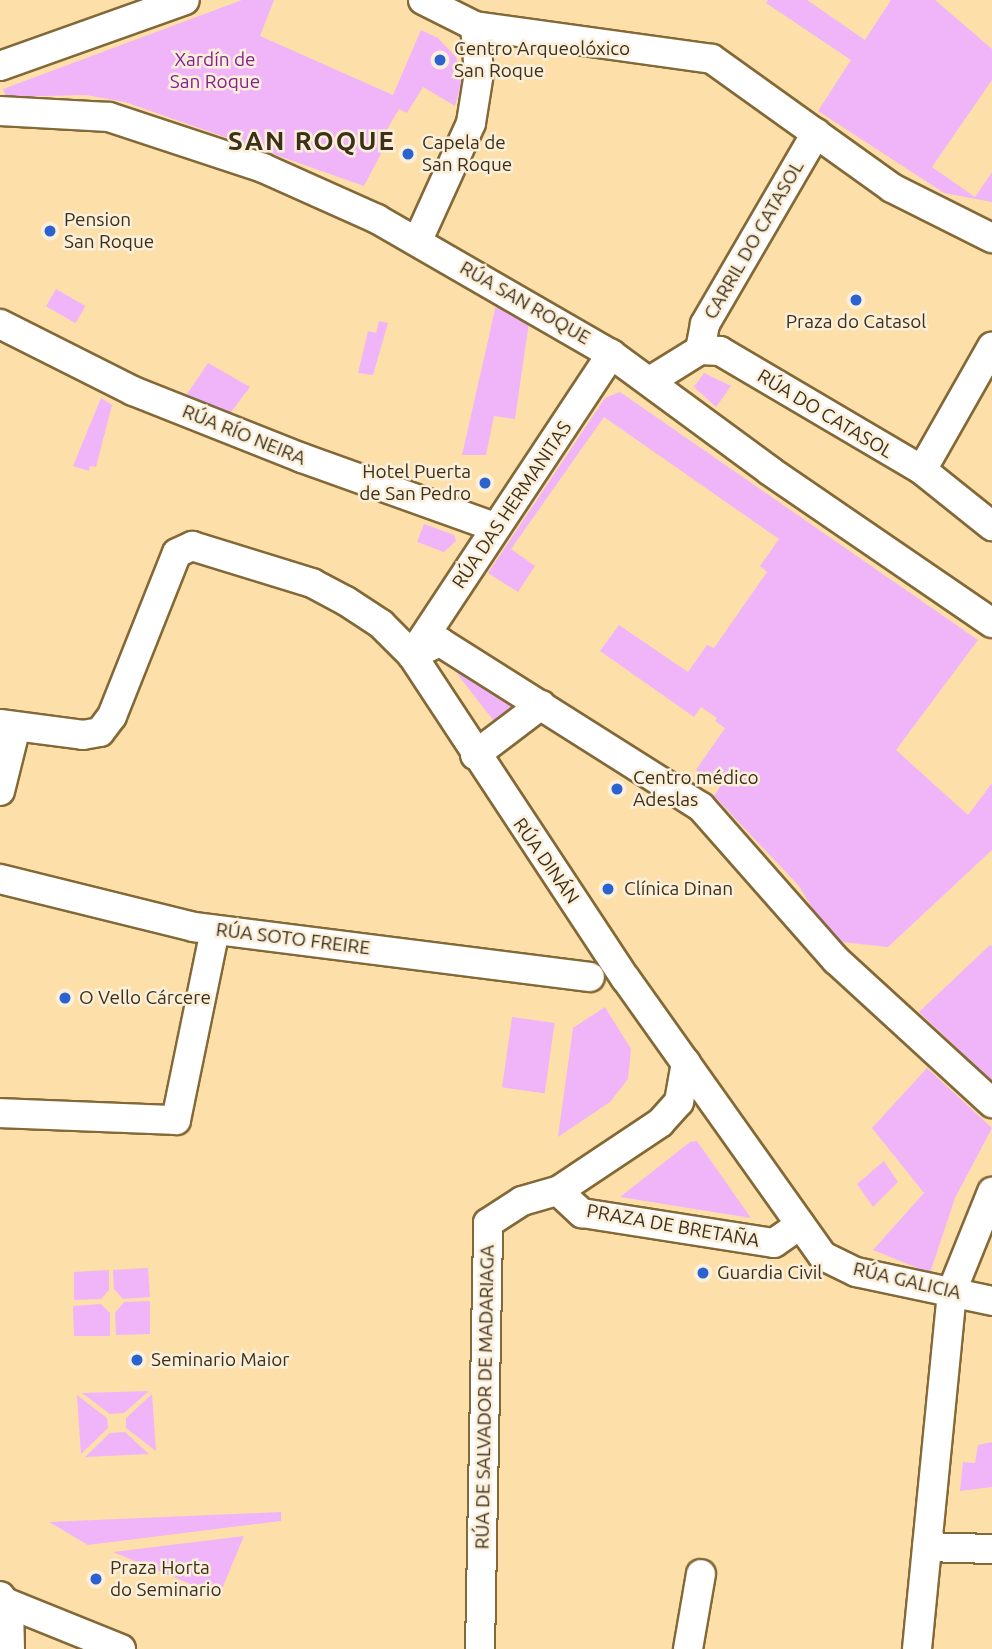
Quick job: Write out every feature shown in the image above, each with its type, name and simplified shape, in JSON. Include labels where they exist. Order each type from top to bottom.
[{"type":"street","points":[[0,66],[121,12],[185,0]]},
{"type":"street","points":[[423,0],[469,14],[712,59],[892,188],[992,238]]},
{"type":"street","points":[[418,240],[471,123],[479,73],[469,14]]},
{"type":"street","name":"RÚA SAN ROQUE","points":[[0,111],[94,115],[121,121],[263,168],[418,240],[611,354],[770,471],[992,623]]},
{"type":"street","name":"CARRIL DO CATASOL","points":[[700,350],[705,324],[816,133]]},
{"type":"street","name":"RÚA RÍO NEIRA","points":[[0,324],[133,391],[302,458],[495,527]]},
{"type":"street","points":[[650,381],[700,350]]},
{"type":"street","name":"RÚA DO CATASOL","points":[[700,350],[720,351],[922,470],[992,526]]},
{"type":"street","points":[[922,470],[991,351]]},
{"type":"street","name":"RÚA DAS HERMANITAS","points":[[412,655],[611,354]]},
{"type":"street","name":"RÚA DINÁN","points":[[8,725],[100,732],[112,716],[177,553],[192,547],[312,583],[381,624],[412,655],[475,755],[686,1063]]},
{"type":"street","points":[[412,655],[440,642],[701,807],[836,960],[992,1103]]},
{"type":"street","points":[[475,755],[541,705]]},
{"type":"street","points":[[0,791],[8,725]]},
{"type":"street","name":"RÚA SOTO FREIRE","points":[[0,879],[215,930],[590,977]]},
{"type":"street","points":[[0,1113],[176,1120],[215,930]]},
{"type":"street","points":[[686,1063],[800,1225]]},
{"type":"street","name":"PRAZA DE BRETAÑA","points":[[686,1063],[679,1102],[660,1123],[558,1191],[582,1213],[774,1243],[800,1225]]},
{"type":"street","name":"RÚA DE SALVADOR DE MADARIAGA","points":[[480,1649],[488,1223],[522,1201],[558,1191]]},
{"type":"street","points":[[917,1649],[952,1291],[992,1192]]},
{"type":"street","name":"RÚA GALICIA","points":[[800,1225],[823,1256],[856,1272],[992,1301]]},
{"type":"street","points":[[927,1548],[992,1549]]},
{"type":"street","points":[[688,1649],[701,1574]]},
{"type":"street","points":[[2,1594],[87,1636],[121,1649]]},
{"type":"street","points":[[2,1594],[10,1649]]},
{"type":"green space","name":"Xardín de San Roque","points":[[242,0],[274,0],[260,36],[393,95],[421,30],[438,38],[456,57],[463,78],[455,106],[423,87],[407,113],[399,109],[382,138],[387,142],[364,186],[125,102],[86,95],[6,97],[3,89]]},
{"type":"green space","points":[[768,0],[807,0],[865,40],[891,0],[935,0],[992,49],[992,80],[932,167],[975,197],[992,172],[992,202],[944,193],[818,111],[851,60],[766,3]]},
{"type":"green space","points":[[56,289],[85,306],[75,323],[46,306]]},
{"type":"green space","points":[[496,305],[529,322],[515,419],[494,416],[486,455],[462,455]]},
{"type":"green space","points":[[379,321],[388,323],[373,375],[358,373],[368,331],[376,333]]},
{"type":"green space","points":[[208,363],[250,387],[228,416],[183,400]]},
{"type":"green space","points":[[704,373],[731,386],[716,407],[694,387]]},
{"type":"green space","points":[[620,392],[978,640],[896,750],[968,815],[992,783],[992,850],[888,947],[832,941],[799,886],[714,796],[720,787],[696,770],[725,728],[715,721],[717,718],[701,707],[694,717],[600,651],[619,625],[688,672],[707,645],[714,648],[767,572],[760,566],[779,539],[604,417],[511,549],[535,566],[518,592],[488,573],[605,398]]},
{"type":"green space","points":[[101,398],[112,405],[96,467],[90,466],[89,471],[73,466]]},
{"type":"green space","points":[[424,524],[454,535],[456,541],[444,552],[417,542]]},
{"type":"green space","points":[[459,668],[520,707],[496,724],[455,671]]},
{"type":"green space","points":[[992,946],[992,1081],[919,1012]]},
{"type":"green space","points":[[605,1007],[631,1049],[628,1079],[610,1102],[558,1137],[573,1028]]},
{"type":"green space","points":[[512,1017],[555,1023],[545,1093],[502,1087]]},
{"type":"green space","points":[[927,1068],[992,1128],[955,1198],[930,1273],[873,1250],[924,1193],[872,1128]]},
{"type":"green space","points":[[697,1141],[751,1218],[620,1197],[690,1142]]},
{"type":"green space","points":[[884,1161],[898,1182],[873,1207],[857,1184]]},
{"type":"green space","points":[[148,1268],[150,1297],[123,1299],[114,1289],[113,1270]]},
{"type":"green space","points":[[109,1270],[109,1290],[101,1299],[74,1300],[74,1272]]},
{"type":"green space","points":[[150,1301],[150,1334],[116,1335],[115,1313],[124,1302]]},
{"type":"green space","points":[[101,1304],[110,1313],[110,1336],[74,1336],[73,1306]]},
{"type":"green space","points":[[149,1391],[124,1413],[110,1414],[82,1393]]},
{"type":"green space","points":[[152,1394],[156,1451],[126,1428],[126,1418]]},
{"type":"green space","points":[[77,1395],[107,1418],[108,1428],[81,1454]]},
{"type":"green space","points":[[125,1432],[149,1454],[85,1457],[110,1433]]},
{"type":"green space","points":[[992,1442],[992,1487],[960,1491],[963,1462],[975,1463],[978,1445]]},
{"type":"green space","points":[[281,1512],[281,1521],[88,1545],[49,1522]]},
{"type":"green space","points":[[244,1536],[219,1596],[113,1552]]},
{"type":"place","name":"Centro Arqueolóxico San Roque","points":[[440,60]]},
{"type":"place","name":"Capela de San Roque","points":[[408,154]]},
{"type":"place","name":"Pension San Roque","points":[[50,231]]},
{"type":"place","name":"Praza do Catasol","points":[[856,300]]},
{"type":"place","name":"Hotel Puerta de San Pedro","points":[[485,483]]},
{"type":"place","name":"Centro médico Adeslas","points":[[617,789]]},
{"type":"place","name":"Clínica Dinan","points":[[608,889]]},
{"type":"place","name":"O Vello Cárcere","points":[[65,998]]},
{"type":"place","name":"Guardia Civil","points":[[703,1273]]},
{"type":"place","name":"Seminario Maior","points":[[137,1360]]},
{"type":"place","name":"Praza Horta do Seminario","points":[[96,1579]]},
{"type":"district","name":"SAN ROQUE","points":[[312,141]]}]
